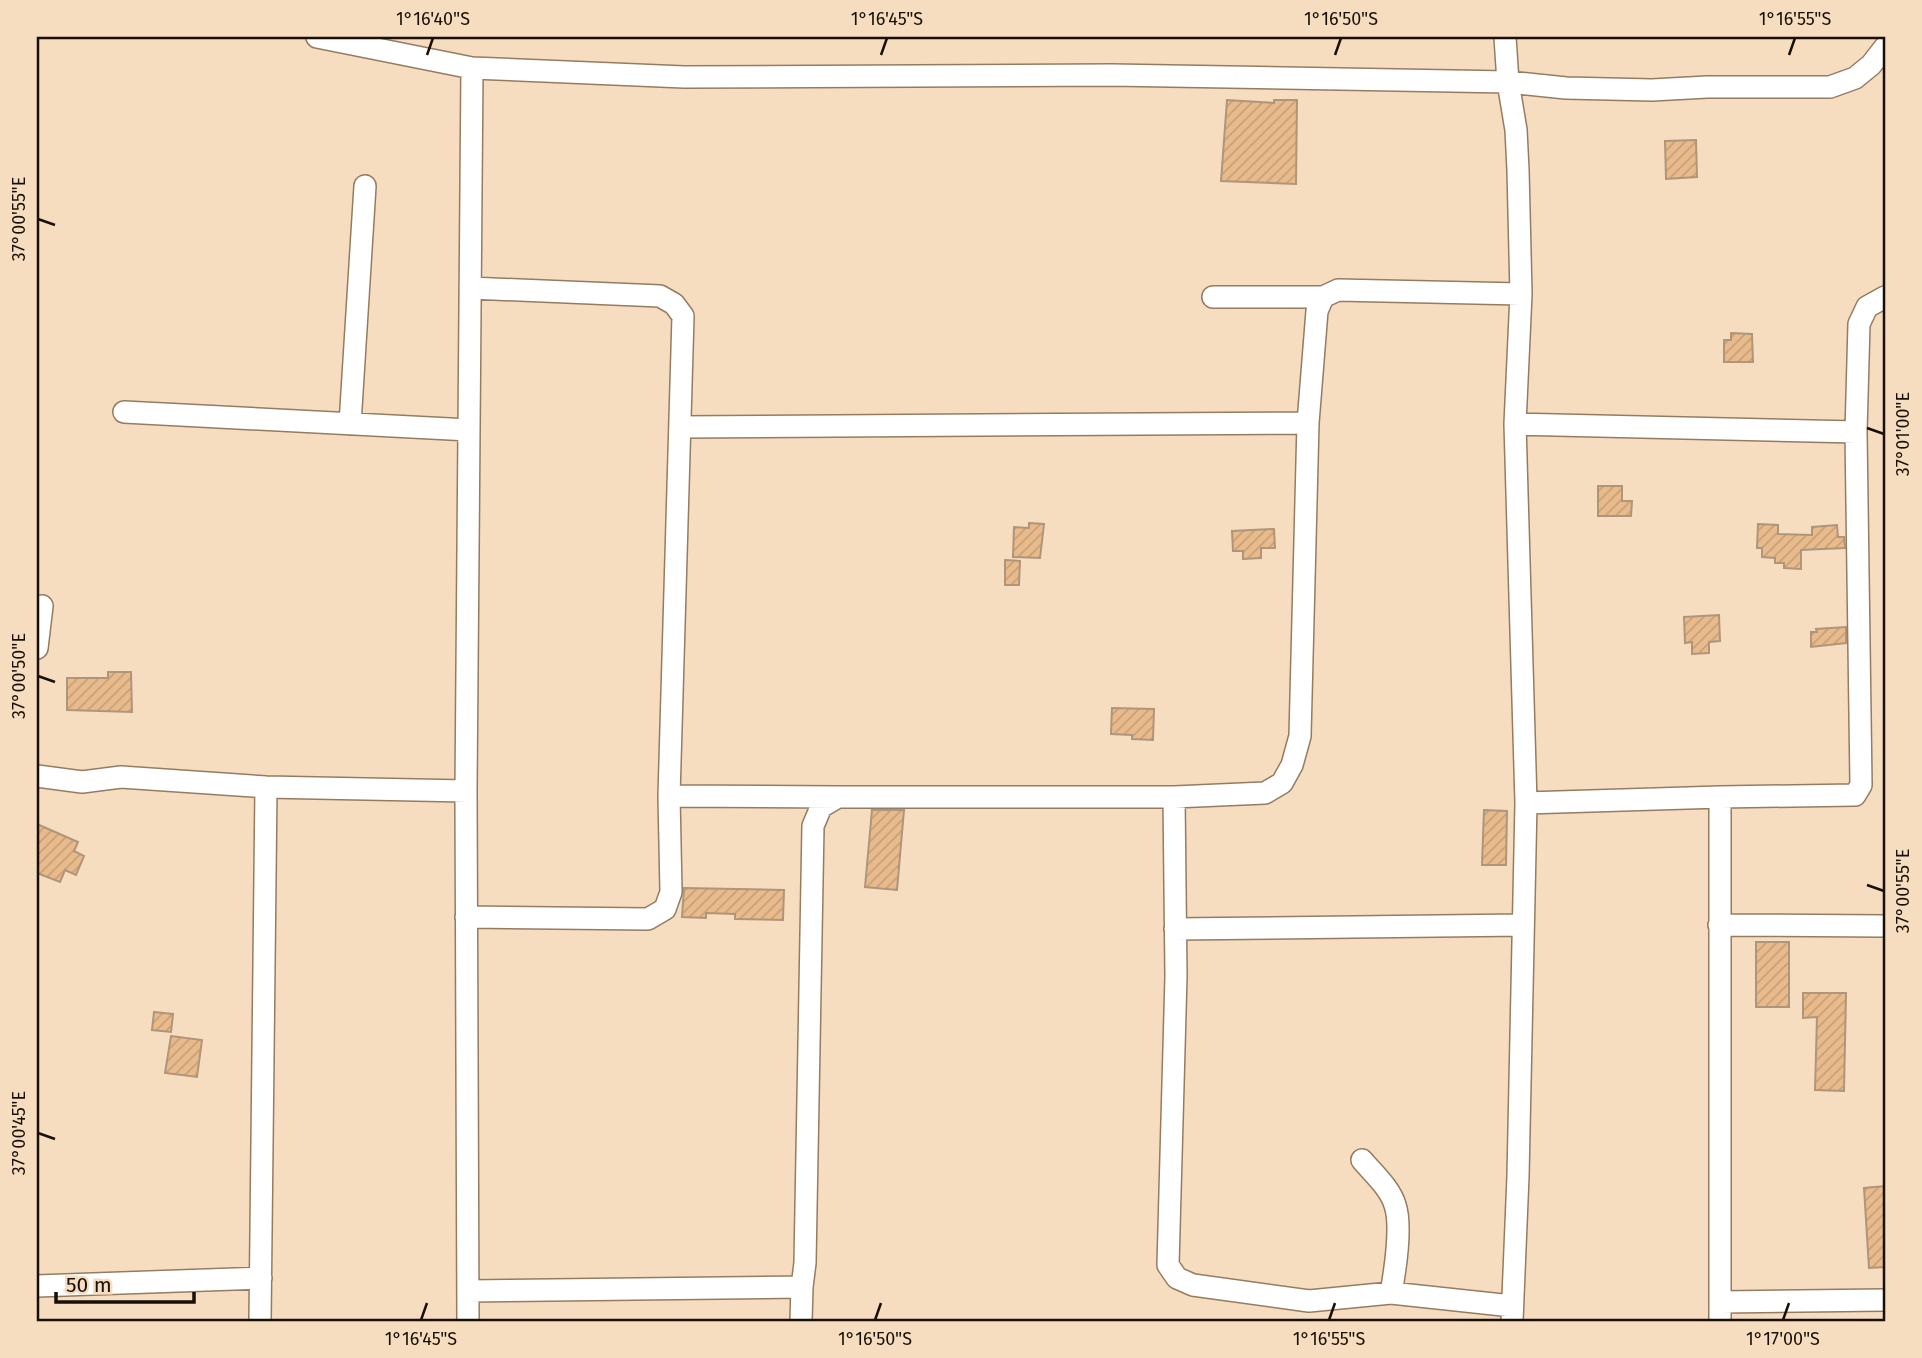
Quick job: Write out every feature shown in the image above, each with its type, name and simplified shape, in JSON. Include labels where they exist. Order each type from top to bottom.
[{"type":"street","points":[[317,37],[419,47],[472,68],[684,77],[1112,75],[1508,82],[1566,88],[1652,90],[1830,87],[1855,78],[1871,65],[1885,45],[1881,37]]},
{"type":"street","points":[[1174,797],[1175,929],[1168,1265],[1177,1278],[1193,1285],[1308,1311],[1391,1293],[1512,1314],[1518,1176],[1526,803],[1515,424],[1521,294],[1516,130],[1508,82],[1505,37]]},
{"type":"street","points":[[468,1321],[466,791],[472,68]]},
{"type":"street","points":[[350,424],[365,186]]},
{"type":"street","points":[[466,917],[648,919],[665,909],[671,892],[669,796],[683,316],[674,304],[660,296],[470,288]]},
{"type":"street","points":[[1213,297],[1323,297],[1338,290],[1521,294]]},
{"type":"street","points":[[669,796],[1174,797],[1265,793],[1282,783],[1292,765],[1300,736],[1308,423],[1317,311],[1323,297]]},
{"type":"street","points":[[1526,803],[1855,794],[1859,791],[1856,432],[1859,324],[1867,307],[1885,297]]},
{"type":"street","points":[[124,412],[469,430]]},
{"type":"street","points":[[680,427],[1308,423]]},
{"type":"street","points":[[1515,424],[1856,432]]},
{"type":"street","points":[[37,648],[42,606]]},
{"type":"street","points":[[37,776],[82,782],[121,777],[265,787],[466,791]]},
{"type":"street","points":[[260,1321],[265,787]]},
{"type":"street","points":[[801,1321],[806,1249],[813,826],[821,807],[838,797]]},
{"type":"street","points":[[1720,797],[1720,1312],[1885,1300]]},
{"type":"street","points":[[1175,929],[1522,925]]},
{"type":"street","points":[[1719,925],[1885,926]]},
{"type":"street","points":[[1362,1160],[1389,1192],[1396,1206],[1397,1253],[1391,1293]]},
{"type":"street","points":[[37,1286],[261,1278]]},
{"type":"street","points":[[468,1291],[802,1287]]},
{"type":"building","points":[[1227,100],[1274,103],[1274,100],[1297,100],[1296,184],[1221,181]]},
{"type":"building","points":[[1696,140],[1697,177],[1666,179],[1665,141]]},
{"type":"building","points":[[1731,333],[1752,334],[1753,362],[1724,362],[1724,340],[1731,340]]},
{"type":"building","points":[[1598,486],[1622,486],[1622,501],[1632,501],[1631,516],[1598,516]]},
{"type":"building","points":[[1029,523],[1044,524],[1040,558],[1013,557],[1014,527],[1029,528]]},
{"type":"building","points":[[1758,524],[1778,525],[1778,534],[1812,535],[1812,527],[1837,525],[1838,537],[1844,537],[1845,548],[1801,550],[1801,569],[1784,568],[1784,563],[1775,563],[1775,558],[1762,557],[1762,548],[1757,548]]},
{"type":"building","points":[[1274,529],[1275,548],[1261,548],[1261,558],[1243,559],[1243,551],[1233,551],[1232,531]]},
{"type":"building","points":[[1005,560],[1020,561],[1019,585],[1005,585]]},
{"type":"building","points":[[1719,615],[1720,641],[1709,642],[1709,653],[1692,654],[1692,642],[1685,643],[1684,617]]},
{"type":"building","points":[[1846,627],[1846,643],[1811,647],[1811,632],[1817,632],[1816,629]]},
{"type":"building","points":[[108,672],[131,672],[132,712],[67,710],[67,678],[108,678]]},
{"type":"building","points":[[1112,708],[1154,709],[1153,740],[1111,734]]},
{"type":"building","points":[[872,810],[904,810],[897,890],[865,887]]},
{"type":"building","points":[[1484,810],[1507,811],[1506,865],[1482,865]]},
{"type":"building","points":[[37,824],[78,842],[74,851],[84,856],[76,875],[65,870],[60,882],[37,873]]},
{"type":"building","points":[[684,888],[784,890],[783,920],[735,919],[735,914],[706,913],[706,918],[682,917]]},
{"type":"building","points":[[1756,942],[1789,942],[1789,1007],[1756,1007]]},
{"type":"building","points":[[1803,993],[1846,993],[1844,1091],[1815,1090],[1817,1017],[1803,1018]]},
{"type":"building","points":[[154,1012],[173,1014],[171,1032],[152,1030]]},
{"type":"building","points":[[171,1036],[202,1040],[197,1077],[165,1073]]},
{"type":"building","points":[[1885,1186],[1885,1267],[1869,1268],[1864,1188]]}]
